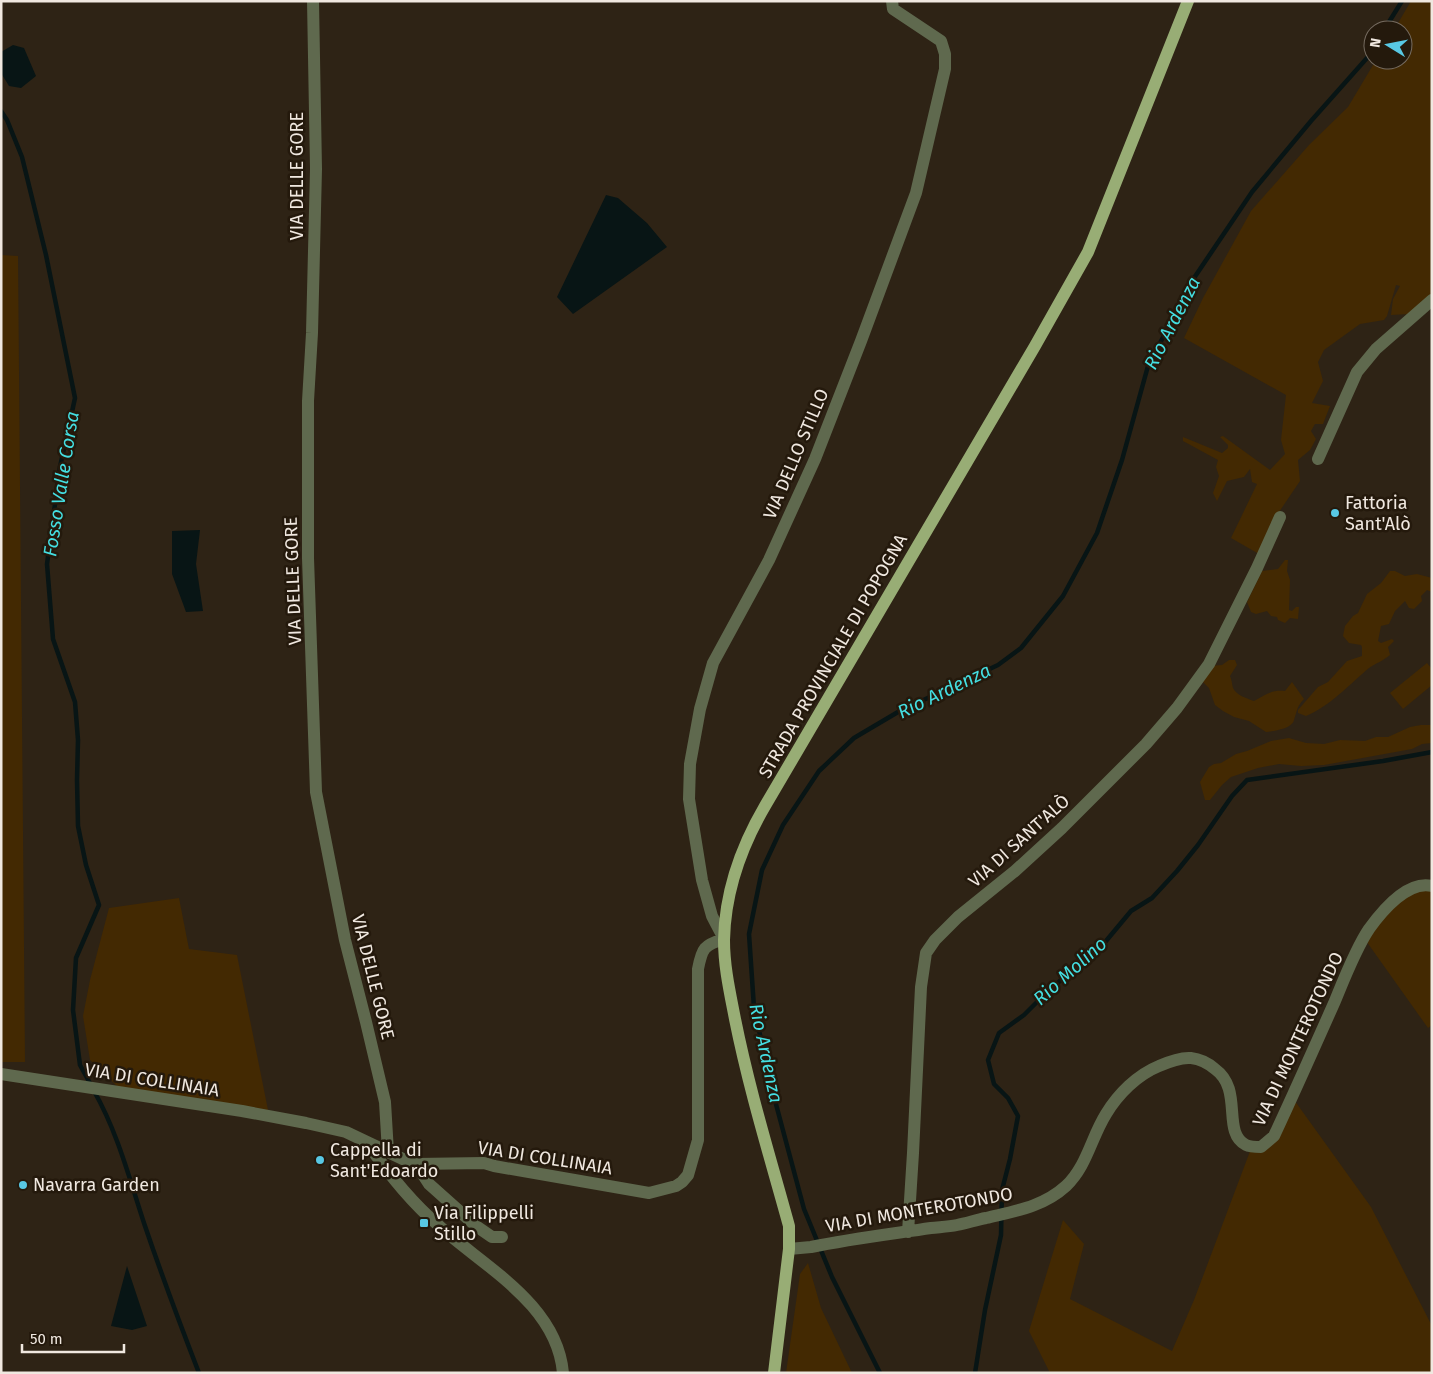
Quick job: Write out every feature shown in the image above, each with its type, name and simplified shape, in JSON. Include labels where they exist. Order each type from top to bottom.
[{"type":"main road","name":"STRADA PROVINCIALE DI POPOGNA","points":[[774,1373],[789,1249],[789,1226],[741,1050],[724,963],[727,909],[733,877],[750,835],[765,806],[1035,346],[1088,252],[1188,1]]},
{"type":"street","name":"VIA DELLE GORE","points":[[313,1],[316,169],[312,333],[308,401],[308,558],[316,792],[345,940],[385,1102],[388,1152]]},
{"type":"street","name":"VIA DELLO STILLO","points":[[724,939],[712,916],[702,880],[689,799],[690,764],[700,709],[714,663],[769,560],[807,476],[861,341],[916,193],[945,69],[945,54],[941,42],[893,9],[892,1]]},
{"type":"street","points":[[1318,459],[1357,372],[1376,348],[1432,300]]},
{"type":"street","name":"VIA DI SANT'ALÒ","points":[[908,1232],[921,987],[926,953],[935,940],[958,917],[1016,872],[1062,828],[1146,744],[1177,708],[1209,664],[1280,517]]},
{"type":"street","name":"VIA DI MONTEROTONDO","points":[[789,1249],[955,1226],[1030,1208],[1051,1197],[1065,1187],[1075,1176],[1084,1162],[1106,1114],[1119,1096],[1138,1078],[1152,1069],[1181,1058],[1191,1058],[1206,1062],[1219,1071],[1227,1081],[1231,1092],[1233,1122],[1237,1136],[1247,1146],[1261,1147],[1274,1136],[1350,966],[1369,930],[1394,901],[1404,893],[1414,887],[1432,886]]},
{"type":"street","name":"VIA DI COLLINAIA","points":[[1,1074],[242,1111],[306,1123],[346,1132],[407,1162],[416,1164],[484,1163],[649,1193],[676,1186],[688,1175],[698,1140],[698,969],[701,956],[708,944],[724,939]]},
{"type":"street","points":[[368,1144],[386,1170],[429,1217],[533,1306],[550,1330],[559,1354],[563,1373]]},
{"type":"street","points":[[416,1164],[429,1184],[476,1226],[492,1237],[502,1237]]},
{"type":"shaded area","points":[[1411,1],[1432,1],[1432,294],[1409,314],[1391,315],[1393,299],[1400,286],[1396,285],[1387,316],[1384,320],[1360,324],[1324,350],[1318,362],[1323,381],[1312,403],[1330,406],[1323,424],[1315,424],[1311,431],[1316,439],[1310,450],[1298,460],[1300,481],[1279,512],[1259,554],[1231,538],[1257,484],[1252,482],[1250,469],[1244,477],[1227,481],[1217,501],[1213,493],[1219,476],[1216,467],[1218,460],[1183,441],[1183,437],[1222,453],[1228,448],[1228,445],[1220,437],[1223,436],[1270,470],[1285,454],[1281,440],[1286,395],[1184,338],[1203,298],[1251,211],[1309,145],[1348,107],[1370,70],[1413,70],[1413,20],[1400,20]]},
{"type":"shaded area","points":[[13,45],[24,48],[36,76],[21,88],[9,86],[1,73],[1,52]]},
{"type":"shaded area","points":[[606,195],[618,198],[647,223],[667,247],[573,314],[557,297]]},
{"type":"shaded area","points":[[1,255],[18,256],[25,1062],[1,1062]]},
{"type":"shaded area","points":[[200,530],[196,564],[203,611],[186,612],[172,574],[172,531]]},
{"type":"shaded area","points":[[1285,560],[1288,560],[1287,571],[1290,580],[1289,610],[1292,611],[1299,607],[1298,619],[1290,618],[1285,623],[1278,620],[1277,617],[1271,616],[1267,611],[1256,614],[1251,612],[1247,602],[1262,571],[1278,569]]},
{"type":"shaded area","points":[[1390,571],[1395,571],[1405,576],[1417,574],[1432,578],[1432,592],[1427,590],[1421,596],[1422,601],[1414,609],[1409,608],[1405,601],[1395,611],[1389,624],[1381,626],[1378,641],[1381,643],[1392,639],[1394,641],[1388,647],[1390,655],[1369,668],[1323,707],[1306,716],[1298,713],[1298,710],[1318,687],[1328,682],[1347,661],[1362,656],[1361,645],[1349,643],[1343,636],[1345,626],[1358,613],[1367,594],[1381,583]]},
{"type":"shaded area","points":[[1229,660],[1235,660],[1237,665],[1230,676],[1233,688],[1239,695],[1251,700],[1254,701],[1272,692],[1285,691],[1292,682],[1304,699],[1290,726],[1266,732],[1249,721],[1234,717],[1215,705],[1209,688],[1203,682],[1210,666],[1222,665]]},
{"type":"shaded area","points":[[1427,663],[1432,669],[1432,685],[1403,709],[1390,693]]},
{"type":"shaded area","points":[[1432,725],[1432,743],[1422,744],[1412,749],[1324,765],[1301,766],[1279,764],[1258,768],[1231,777],[1210,800],[1205,800],[1200,782],[1209,767],[1221,763],[1236,754],[1271,741],[1289,738],[1306,743],[1324,744],[1340,740],[1365,741],[1376,737],[1388,737],[1410,727]]},
{"type":"shaded area","points":[[1432,886],[1432,1025],[1428,1028],[1364,938],[1394,901]]},
{"type":"shaded area","points":[[179,898],[189,949],[237,955],[268,1110],[119,1088],[90,1060],[83,1016],[90,980],[109,908]]},
{"type":"shaded area","points":[[1292,1097],[1371,1207],[1432,1326],[1432,1373],[1050,1373],[1029,1331],[1063,1220],[1084,1244],[1070,1299],[1172,1351],[1194,1300],[1252,1146],[1261,1147]]},
{"type":"shaded area","points":[[808,1263],[821,1308],[852,1373],[786,1373],[800,1274]]},
{"type":"shaded area","points":[[127,1266],[147,1326],[132,1330],[111,1326]]},
{"type":"waterway","name":"Rio Ardenza","points":[[1390,20],[1402,1]]},
{"type":"waterway","name":"Rio Ardenza","points":[[880,1373],[832,1277],[804,1209],[773,1093],[754,1008],[749,934],[762,870],[783,825],[819,771],[854,738],[898,712],[998,665],[1021,648],[1063,596],[1097,533],[1122,460],[1148,366],[1194,278],[1252,192],[1363,62]]},
{"type":"waterway","name":"Fosso Valle Corsa","points":[[1,111],[7,120],[22,157],[46,255],[75,398],[60,467],[47,564],[53,639],[75,702],[78,740],[78,826],[86,865],[99,905],[76,958],[73,1010],[80,1065],[91,1085]]},
{"type":"waterway","name":"Rio Molino","points":[[975,1373],[985,1310],[1001,1235],[1002,1190],[1018,1116],[1008,1098],[994,1084],[988,1060],[999,1033],[1024,1015],[1049,990],[1101,947],[1131,911],[1152,898],[1198,845],[1232,796],[1247,780],[1383,761],[1432,752]]},
{"type":"waterway","name":"Fosso Valle Corsa","points":[[94,1091],[117,1140],[158,1263],[199,1373]]},
{"type":"place","name":"Fattoria Sant'Alò","points":[[1335,513]]},
{"type":"place","name":"Cappella di Sant'Edoardo","points":[[320,1160]]},
{"type":"place","name":"Navarra Garden","points":[[23,1185]]},
{"type":"place","name":"Via Filippelli Stillo","points":[[424,1223]]}]
